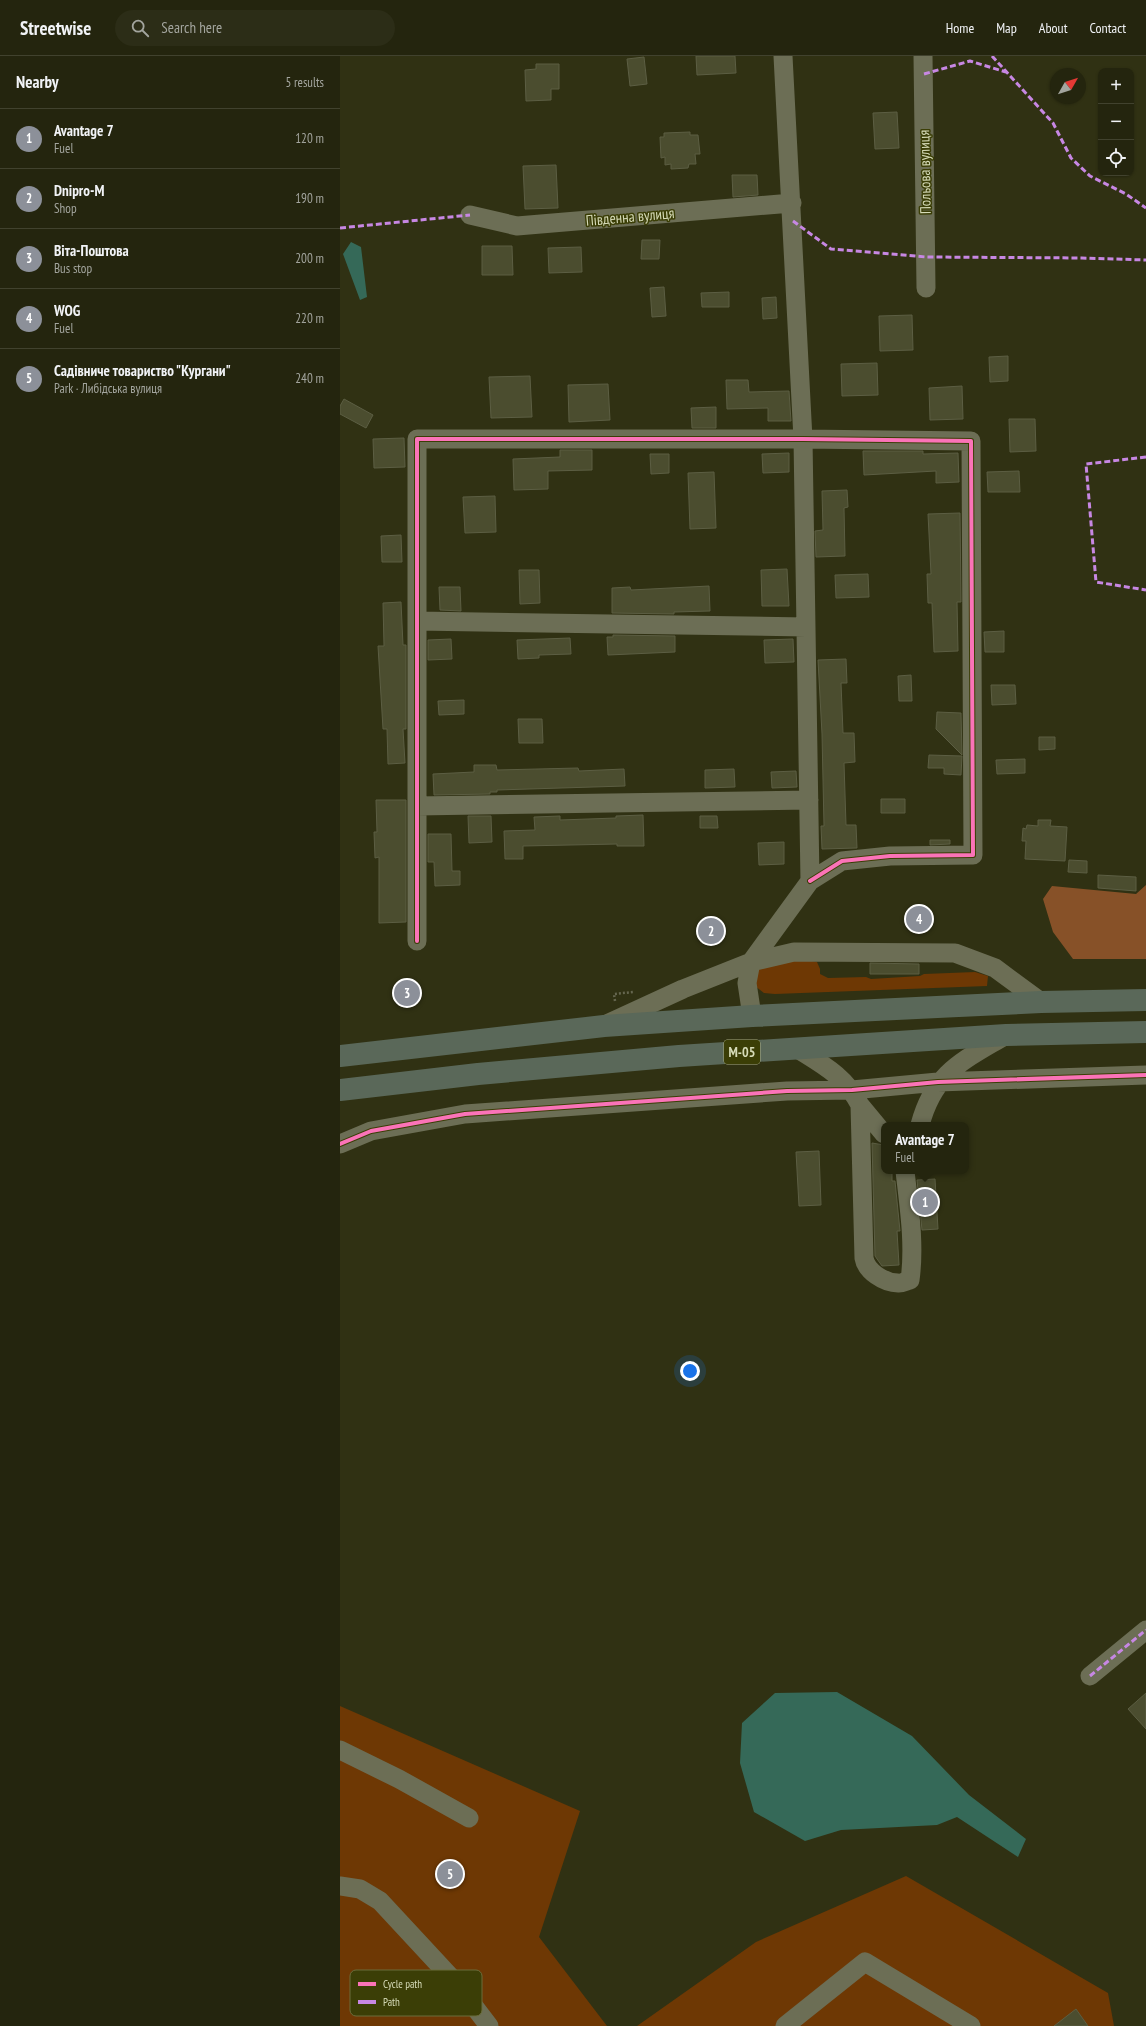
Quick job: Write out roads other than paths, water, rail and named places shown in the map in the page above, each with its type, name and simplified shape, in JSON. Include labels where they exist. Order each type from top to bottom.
[{"type":"highway","name":"М-05","points":[[340,1056],[604,1026],[752,1016],[1041,1002],[1146,1000]]},
{"type":"highway","name":"М-05","points":[[340,1090],[478,1074],[679,1056],[1006,1035],[1146,1032]]},
{"type":"street","points":[[783,56],[792,203],[803,439],[810,881]]},
{"type":"street","name":"Польова вулиця","points":[[923,56],[926,288]]},
{"type":"street","name":"Південна вулиця","points":[[470,215],[517,226],[792,203]]},
{"type":"street","points":[[417,941],[417,438],[972,441],[973,855],[890,856],[842,861],[810,881],[751,962],[747,983],[752,1016]]},
{"type":"street","points":[[417,621],[806,627]]},
{"type":"street","points":[[417,806],[809,800]]},
{"type":"street","points":[[604,1026],[683,989],[751,962],[794,952],[955,953],[995,968],[1041,1002]]},
{"type":"street","points":[[921,1122],[928,1100],[938,1082],[961,1062],[1006,1035]]},
{"type":"street","points":[[796,1048],[832,1070],[856,1097],[881,1130]]},
{"type":"street","points":[[340,1144],[371,1132],[465,1114],[787,1091],[856,1097],[938,1082],[1146,1075]]},
{"type":"street","points":[[856,1097],[865,1266],[881,1278],[898,1284],[910,1280],[912,1263],[912,1241],[905,1174]]},
{"type":"street","points":[[1090,1676],[1146,1630]]},
{"type":"street","points":[[340,1750],[399,1779],[469,1818]]},
{"type":"street","points":[[340,1886],[360,1889],[380,1901],[444,1970]]},
{"type":"street","points":[[785,2026],[865,1962],[971,2026]]},
{"type":"street","points":[[481,2016],[489,2026]]},
{"type":"place","name":"WOG","points":[[919,919]]},
{"type":"place","name":"Dnipro-M","points":[[711,931]]},
{"type":"place","name":"Віта-Поштова","points":[[407,993]]},
{"type":"place","name":"Avantage 7","points":[[925,1202]]},
{"type":"place","name":"Садівниче товариство \"Кургани\"","points":[[450,1874]]}]
